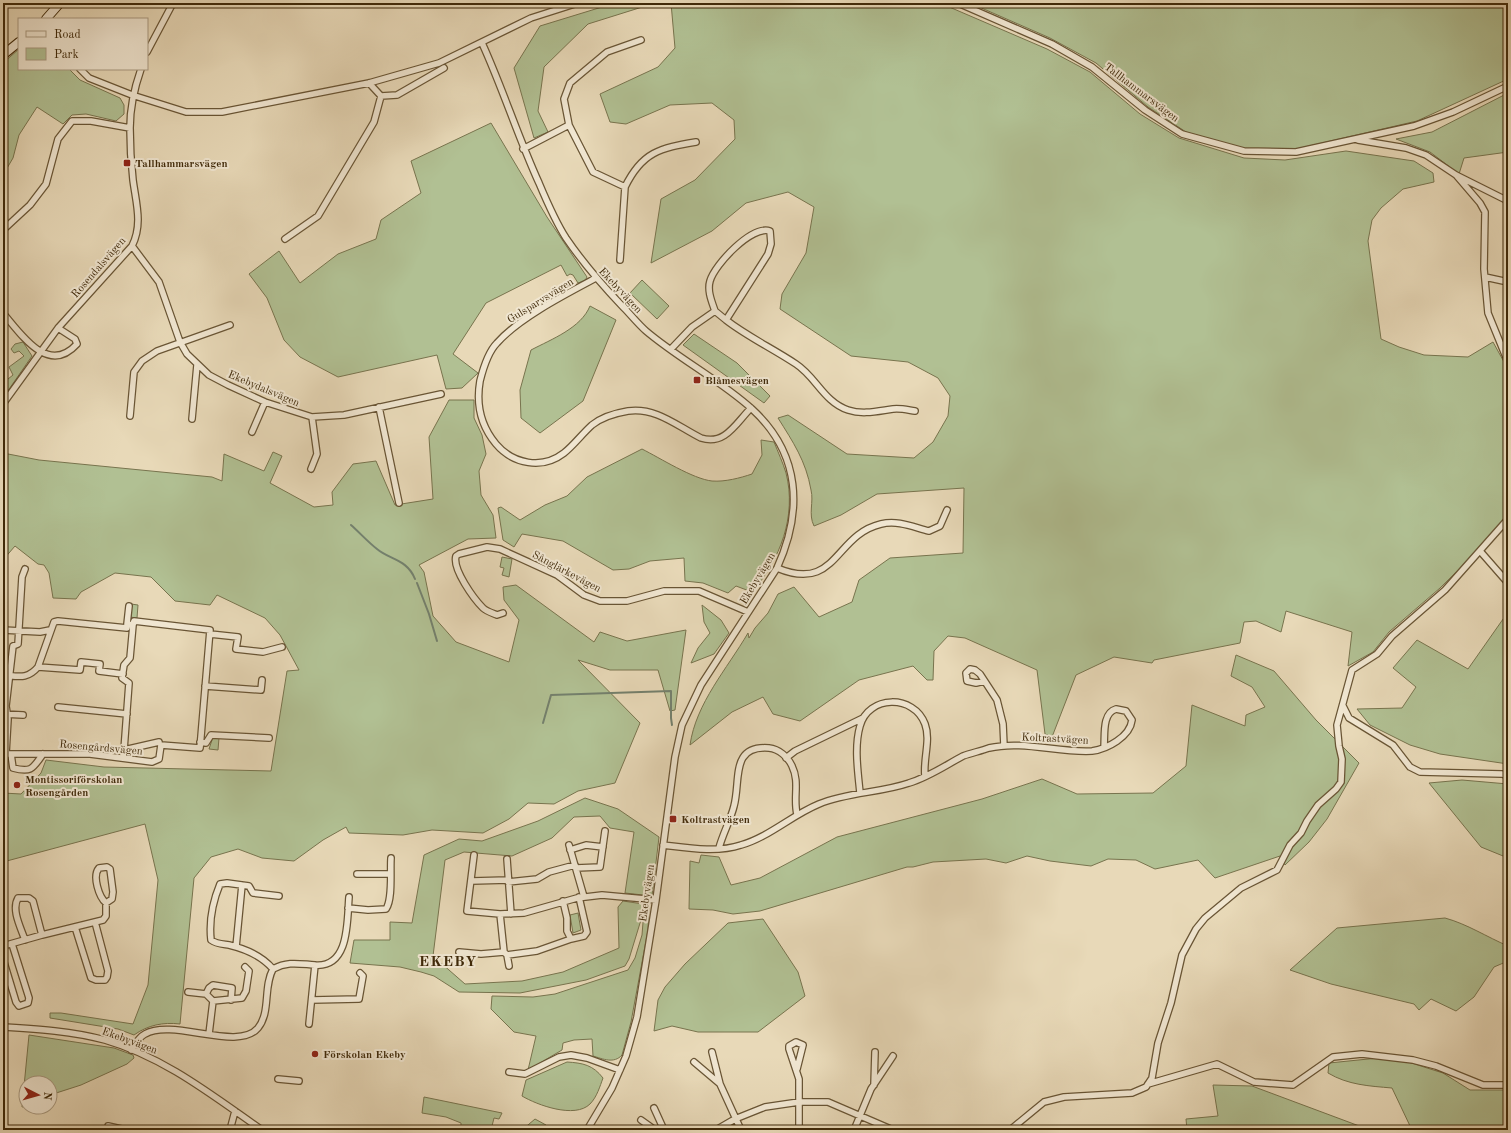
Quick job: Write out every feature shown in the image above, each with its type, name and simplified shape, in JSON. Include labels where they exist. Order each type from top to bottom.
[{"type":"main road","points":[[47,18],[60,3]]},
{"type":"main road","points":[[3,55],[18,43]]},
{"type":"street","points":[[148,50],[173,3]]},
{"type":"street","points":[[81,70],[89,78],[132,95],[186,112],[222,112],[370,83],[439,62],[482,43],[531,18],[578,3]]},
{"type":"street","name":"Tallhammarsvägen","points":[[958,3],[1052,44],[1092,67],[1145,110],[1182,134],[1244,151],[1296,152],[1414,126],[1454,112],[1508,86]]},
{"type":"street","points":[[625,187],[592,172],[569,125],[564,99],[570,83],[607,52],[641,40]]},
{"type":"street","name":"Ekebyvägen","points":[[482,43],[523,149],[552,213],[566,238],[596,278],[645,330],[751,408],[773,433],[784,452],[793,485],[794,515],[791,534],[777,568],[700,685],[682,726],[674,757],[656,900],[638,1018],[620,1070],[588,1130]]},
{"type":"street","points":[[381,96],[398,95],[444,68]]},
{"type":"street","name":"Rosendalsvägen","points":[[3,404],[58,328],[132,246],[137,236],[138,211],[133,181],[130,128],[132,95],[141,70]]},
{"type":"street","points":[[370,83],[381,96]]},
{"type":"street","points":[[285,239],[318,216],[374,122],[381,96]]},
{"type":"street","points":[[3,230],[30,205],[46,184],[58,139],[72,121],[91,120],[130,128]]},
{"type":"street","points":[[523,149],[569,125]]},
{"type":"street","points":[[1354,139],[1406,148],[1426,155],[1456,175],[1508,201]]},
{"type":"street","points":[[620,260],[619,253],[625,187],[637,166],[651,154],[673,146],[696,142]]},
{"type":"street","points":[[1456,175],[1480,203],[1485,212],[1485,277],[1488,313],[1508,362],[1508,368]]},
{"type":"street","points":[[726,320],[768,254],[771,244],[770,231],[760,230],[746,239],[728,255],[714,273],[710,282],[709,292],[715,311],[726,320],[747,336],[797,364],[810,376],[820,390],[835,403],[848,410],[864,413],[895,408],[915,411]]},
{"type":"street","name":"Ekebydalsvägen","points":[[132,246],[159,282],[180,342],[197,365],[209,375],[265,402],[312,417],[344,415],[441,394]]},
{"type":"street","points":[[1485,277],[1508,282]]},
{"type":"street","name":"Gulsparvsvägen","points":[[596,278],[511,329],[496,344],[489,356],[482,372],[480,384],[480,409],[485,427],[502,451],[523,462],[546,461],[563,453],[592,425],[601,420],[630,411],[648,411],[661,415],[701,438],[707,440],[717,439],[728,434],[751,408]]},
{"type":"street","points":[[671,349],[692,327],[715,311]]},
{"type":"street","points":[[3,313],[41,353],[53,356],[71,351],[77,344],[75,339],[58,328]]},
{"type":"street","points":[[130,416],[134,372],[142,360],[157,351],[180,342],[230,326]]},
{"type":"street","points":[[192,419],[197,365]]},
{"type":"street","points":[[252,432],[265,402]]},
{"type":"street","points":[[379,407],[399,503]]},
{"type":"street","points":[[311,469],[317,454],[312,417]]},
{"type":"street","points":[[777,568],[798,574],[806,575],[815,573],[832,562],[847,544],[869,528],[891,522],[907,524],[929,531],[940,526],[947,510]]},
{"type":"street","points":[[1010,1130],[1044,1102],[1064,1097],[1132,1093],[1142,1090],[1148,1084],[1152,1078],[1158,1043],[1171,1003],[1180,960],[1193,934],[1205,918],[1238,891],[1277,870],[1290,845],[1301,833],[1318,805],[1336,789],[1341,782],[1342,759],[1338,746],[1337,725],[1343,706],[1348,680],[1352,670],[1377,654],[1392,636],[1445,590],[1508,518]]},
{"type":"street","name":"Sånglärkevägen","points":[[503,613],[497,615],[484,609],[469,591],[456,562],[456,556],[487,547],[500,549],[557,575],[584,595],[600,601],[627,601],[664,591],[699,591],[748,612]]},
{"type":"street","points":[[1480,551],[1508,583]]},
{"type":"street","points":[[24,569],[22,577],[18,644],[13,646],[12,663],[6,675],[5,714],[7,754],[13,768],[26,771],[33,768],[43,754]]},
{"type":"street","points":[[123,758],[129,683],[123,680],[123,674],[124,665],[130,658],[129,606]]},
{"type":"street","points":[[6,675],[28,676],[38,667],[50,630],[54,622],[58,621],[127,628],[134,621],[210,630],[200,748],[160,744],[124,750]]},
{"type":"street","points":[[3,630],[40,632],[50,630]]},
{"type":"street","points":[[210,634],[238,637],[236,649],[263,652],[282,647]]},
{"type":"street","points":[[38,667],[80,670],[81,662],[100,664],[99,671],[123,674]]},
{"type":"street","points":[[205,686],[261,690],[262,680]]},
{"type":"street","points":[[984,681],[993,691],[1001,711],[1004,746]]},
{"type":"street","points":[[860,793],[857,759],[859,726],[867,712],[874,708],[897,701],[909,705],[923,719],[927,730],[925,776]]},
{"type":"street","points":[[1343,706],[1349,718],[1393,745],[1410,766],[1420,772],[1502,774],[1508,776]]},
{"type":"street","points":[[58,707],[127,714]]},
{"type":"street","name":"Koltrastvägen","points":[[663,846],[719,848],[742,845],[797,814],[830,800],[860,793],[880,792],[912,783],[965,756],[1004,746],[1030,746],[1082,751],[1099,750],[1122,738],[1131,726],[1131,716],[1126,711],[1116,709],[1110,712],[1106,720],[1104,747]]},
{"type":"street","points":[[5,714],[23,715]]},
{"type":"street","points":[[786,758],[795,751],[863,718]]},
{"type":"street","points":[[200,742],[206,743],[211,735],[269,738]]},
{"type":"street","name":"Rosengårdsvägen","points":[[7,754],[90,754],[152,762],[159,760],[160,744]]},
{"type":"street","points":[[719,848],[724,830],[733,810],[739,766],[744,755],[753,749],[773,749],[786,758],[793,767],[796,779],[795,801],[797,814]]},
{"type":"street","points":[[472,881],[537,879],[549,872],[575,866],[600,867],[605,831]]},
{"type":"street","points":[[459,952],[495,954],[537,951],[584,936],[587,932],[575,866],[570,848],[586,845],[603,847]]},
{"type":"street","points":[[474,855],[472,881],[467,911],[511,914],[540,910],[563,901],[581,897],[602,895],[656,900]]},
{"type":"street","points":[[348,908],[368,910],[386,909],[388,906],[391,858]]},
{"type":"street","points":[[507,859],[511,914]]},
{"type":"street","points":[[3,946],[103,920],[106,916],[106,903],[102,899],[96,874],[99,868],[107,867],[110,869],[113,892],[112,899],[106,903]]},
{"type":"street","points":[[357,874],[390,874]]},
{"type":"street","points":[[273,969],[259,955],[236,947],[215,943],[211,940],[214,904],[220,884],[227,883],[249,886],[253,893],[279,896]]},
{"type":"street","points":[[236,947],[242,885]]},
{"type":"street","points":[[131,1050],[144,1034],[154,1030],[166,1029],[239,1037],[252,1033],[258,1027],[263,1018],[267,984],[273,969],[287,963],[315,965],[328,963],[336,957],[343,947],[349,896]]},
{"type":"street","points":[[25,940],[16,909],[15,902],[18,898],[29,898],[33,902],[42,935]]},
{"type":"street","points":[[563,901],[567,918],[567,931],[571,939]]},
{"type":"street","points":[[500,914],[509,966]]},
{"type":"street","points":[[75,927],[91,978],[96,980],[105,980],[108,977],[108,971],[95,922]]},
{"type":"street","points":[[3,959],[16,1002],[19,1006],[24,1006],[28,1003],[29,998],[12,944]]},
{"type":"street","points":[[309,1024],[315,965]]},
{"type":"street","points":[[188,992],[206,994],[213,1001],[242,998],[245,994],[249,971],[245,967]]},
{"type":"street","points":[[312,1000],[359,999],[361,996],[363,976],[360,973]]},
{"type":"street","points":[[206,994],[209,988],[213,985],[232,988],[231,1000]]},
{"type":"street","points":[[209,1034],[213,1001]]},
{"type":"street","name":"Ekebyvägen","points":[[3,1027],[76,1034],[106,1041],[131,1050],[163,1064],[181,1074],[262,1130]]},
{"type":"street","points":[[712,1052],[720,1084],[741,1130]]},
{"type":"street","points":[[874,1085],[875,1052]]},
{"type":"street","points":[[1148,1084],[1216,1064],[1254,1082],[1293,1085],[1333,1057],[1362,1054],[1413,1060],[1436,1066],[1483,1085],[1508,1085]]},
{"type":"street","points":[[508,1072],[525,1074],[560,1057],[571,1055],[587,1058],[620,1070]]},
{"type":"street","points":[[854,1130],[874,1085],[893,1056]]},
{"type":"street","points":[[694,1062],[720,1084]]},
{"type":"street","points":[[797,1069],[799,1079],[799,1130]]},
{"type":"street","points":[[278,1079],[299,1081]]},
{"type":"street","points":[[716,1130],[736,1119],[765,1107],[799,1102],[828,1102],[893,1130]]},
{"type":"street","points":[[654,1108],[664,1130]]},
{"type":"street","points":[[230,1130],[235,1111]]},
{"type":"street","points":[[642,1120],[655,1130]]},
{"type":"street","points":[[108,1126],[126,1130]]},
{"type":"green space","points":[[615,3],[655,3],[588,24],[544,67],[538,111],[548,132],[534,138],[514,68],[540,26]]},
{"type":"green space","points":[[671,3],[940,3],[1047,49],[1090,72],[1140,114],[1179,138],[1244,158],[1285,160],[1346,151],[1414,161],[1433,173],[1434,182],[1403,189],[1381,208],[1372,220],[1368,241],[1381,339],[1399,347],[1424,355],[1468,357],[1493,342],[1504,362],[1508,393],[1508,521],[1440,588],[1389,632],[1373,652],[1348,666],[1352,632],[1286,611],[1281,632],[1256,621],[1244,622],[1240,643],[1154,660],[1152,663],[1114,657],[1076,675],[1052,737],[1045,734],[1037,670],[965,638],[948,636],[934,651],[933,680],[927,680],[913,666],[859,680],[800,721],[773,714],[763,697],[732,712],[690,745],[693,730],[705,701],[713,687],[748,633],[749,638],[755,628],[768,613],[778,594],[794,587],[819,617],[852,602],[859,580],[890,558],[963,553],[964,488],[877,494],[841,515],[814,526],[811,517],[812,494],[806,470],[789,435],[778,418],[788,415],[847,454],[914,458],[933,442],[948,416],[950,396],[938,378],[908,362],[851,356],[780,309],[782,294],[806,253],[814,207],[788,192],[746,203],[712,231],[651,263],[661,199],[695,180],[735,139],[734,120],[712,103],[670,105],[626,124],[610,122],[600,94],[658,67],[675,48]]},
{"type":"green space","points":[[970,3],[1499,3],[1508,10],[1508,79],[1417,121],[1296,149],[1246,149],[1186,132],[1148,107],[1096,63],[1050,38]]},
{"type":"green space","points":[[18,50],[18,70],[70,70],[80,80],[120,98],[124,105],[124,114],[116,121],[86,114],[72,115],[63,124],[37,107],[19,135],[13,158],[3,175],[3,63]]},
{"type":"green space","points":[[1508,93],[1508,152],[1464,158],[1459,174],[1430,152],[1396,139],[1432,132]]},
{"type":"green space","points":[[491,123],[547,217],[587,277],[585,281],[578,283],[573,275],[570,274],[567,276],[561,265],[486,303],[453,354],[478,373],[462,388],[446,389],[437,355],[338,377],[300,357],[284,340],[267,298],[249,274],[279,251],[300,283],[338,254],[376,239],[381,220],[421,193],[411,161]]},
{"type":"green space","points":[[642,280],[669,306],[657,319],[630,293]]},
{"type":"green space","points":[[590,306],[616,320],[583,401],[540,433],[521,418],[520,390],[531,350],[573,327],[586,314]]},
{"type":"green space","points":[[694,334],[737,363],[770,396],[764,403],[683,345]]},
{"type":"green space","points":[[23,342],[32,356],[3,398],[3,383],[13,375],[9,367],[24,356],[19,351],[14,353],[11,349],[15,344]]},
{"type":"green space","points":[[449,400],[474,400],[474,418],[482,435],[486,454],[479,471],[481,495],[493,515],[496,538],[468,539],[419,565],[424,572],[433,616],[456,642],[509,662],[519,620],[504,600],[503,587],[516,585],[594,642],[600,632],[627,641],[686,630],[675,710],[670,711],[658,670],[610,670],[578,660],[640,723],[615,783],[578,791],[554,804],[528,803],[509,819],[483,833],[432,830],[403,835],[349,833],[346,827],[323,840],[294,861],[262,858],[238,849],[211,857],[194,878],[180,1024],[168,1023],[156,1025],[134,1035],[118,1029],[50,1018],[50,1013],[61,1013],[133,1024],[148,985],[158,880],[145,824],[3,862],[3,793],[21,794],[41,773],[46,760],[104,767],[271,771],[287,671],[299,670],[280,635],[265,618],[217,595],[210,605],[175,601],[151,577],[115,573],[81,592],[76,599],[53,598],[49,573],[44,565],[38,564],[15,546],[3,560],[3,453],[39,460],[212,477],[222,481],[224,454],[264,471],[273,452],[282,456],[270,483],[314,507],[333,505],[332,492],[353,464],[376,461],[395,505],[433,499],[429,437]]},
{"type":"green space","points":[[761,440],[774,442],[786,473],[789,489],[789,505],[784,537],[778,552],[771,566],[752,592],[736,586],[728,593],[703,583],[685,581],[684,558],[650,561],[629,569],[613,570],[563,541],[522,534],[514,547],[503,540],[498,508],[501,507],[520,520],[545,505],[567,496],[587,477],[642,449],[677,468],[696,476],[712,481],[722,481],[752,474],[762,455]]},
{"type":"green space","points":[[502,557],[512,559],[509,577],[502,575],[504,568],[500,567]]},
{"type":"green space","points":[[131,604],[138,605],[137,618],[130,617]]},
{"type":"green space","points":[[702,605],[721,620],[729,633],[714,654],[691,663],[698,648],[710,633],[704,622]]},
{"type":"green space","points":[[1508,612],[1508,764],[1440,754],[1410,745],[1370,725],[1357,709],[1402,708],[1416,687],[1393,668],[1417,640],[1468,669]]},
{"type":"green space","points":[[1236,655],[1274,671],[1316,720],[1359,763],[1327,819],[1309,842],[1285,865],[1280,856],[1215,878],[1198,860],[1155,869],[1136,860],[1108,859],[1091,866],[1050,861],[1027,856],[1006,863],[986,859],[933,862],[907,867],[760,911],[733,914],[713,910],[689,909],[690,861],[699,863],[701,855],[719,857],[731,885],[760,878],[837,837],[982,799],[1042,779],[1077,794],[1153,793],[1186,766],[1192,705],[1245,726],[1246,715],[1265,707],[1252,687],[1231,676]]},
{"type":"green space","points":[[213,737],[219,738],[218,750],[209,749]]},
{"type":"green space","points":[[1462,780],[1508,784],[1508,858],[1481,847],[1429,783]]},
{"type":"green space","points":[[585,798],[618,809],[659,837],[652,896],[625,893],[634,832],[610,828],[600,816],[574,817],[552,838],[512,856],[464,852],[445,860],[433,956],[465,984],[522,981],[563,972],[619,948],[618,907],[623,901],[643,904],[645,907],[649,908],[648,930],[631,1022],[622,1055],[619,1058],[608,1060],[593,1056],[592,1039],[574,1040],[563,1043],[562,1050],[528,1070],[536,1036],[514,1032],[491,1009],[492,996],[533,997],[555,994],[628,970],[635,958],[642,935],[644,910],[629,959],[625,966],[586,980],[520,993],[459,992],[434,976],[421,972],[400,967],[350,963],[354,940],[390,940],[390,922],[412,923],[424,855],[459,839],[482,841],[538,821]]},
{"type":"green space","points":[[578,913],[581,930],[573,933],[570,915]]},
{"type":"green space","points":[[1445,918],[1469,927],[1508,946],[1508,961],[1494,967],[1474,997],[1456,1011],[1431,999],[1419,1010],[1414,1004],[1331,984],[1290,970],[1337,928]]},
{"type":"green space","points":[[763,919],[798,972],[805,996],[758,1032],[698,1032],[672,1026],[654,1031],[658,1000],[665,987],[685,964],[728,923]]},
{"type":"green space","points":[[29,1035],[114,1048],[133,1055],[134,1058],[127,1064],[81,1085],[58,1092],[58,1075],[25,1075]]},
{"type":"green space","points":[[1378,1058],[1405,1061],[1443,1073],[1470,1090],[1508,1090],[1508,1130],[1401,1130],[1411,1128],[1392,1088],[1367,1086],[1343,1080],[1328,1073],[1329,1063]]},
{"type":"green space","points":[[567,1062],[578,1063],[591,1067],[603,1078],[596,1095],[590,1104],[575,1110],[556,1109],[529,1100],[522,1096],[526,1080]]},
{"type":"green space","points":[[1213,1085],[1252,1086],[1370,1130],[1187,1130],[1186,1119],[1218,1116]]},
{"type":"green space","points":[[424,1097],[502,1113],[499,1119],[494,1118],[491,1130],[461,1130],[461,1123],[446,1117],[422,1113]]},
{"type":"green space","points":[[535,1119],[546,1125],[541,1130],[522,1130]]},
{"type":"waterway","points":[[351,525],[382,553],[408,567],[415,579]]},
{"type":"waterway","points":[[417,583],[429,614],[437,641]]},
{"type":"waterway","points":[[543,723],[551,695],[671,691],[672,725]]},
{"type":"place","name":"Tallhammarsvägen","points":[[127,163]]},
{"type":"place","name":"Blåmesvägen","points":[[697,380]]},
{"type":"place","name":"Montissoriförskolan Rosengården","points":[[17,785]]},
{"type":"place","name":"Koltrastvägen","points":[[673,819]]},
{"type":"place","name":"Förskolan Ekeby","points":[[315,1054]]},
{"type":"district","name":"EKEBY","points":[[448,961]]}]
